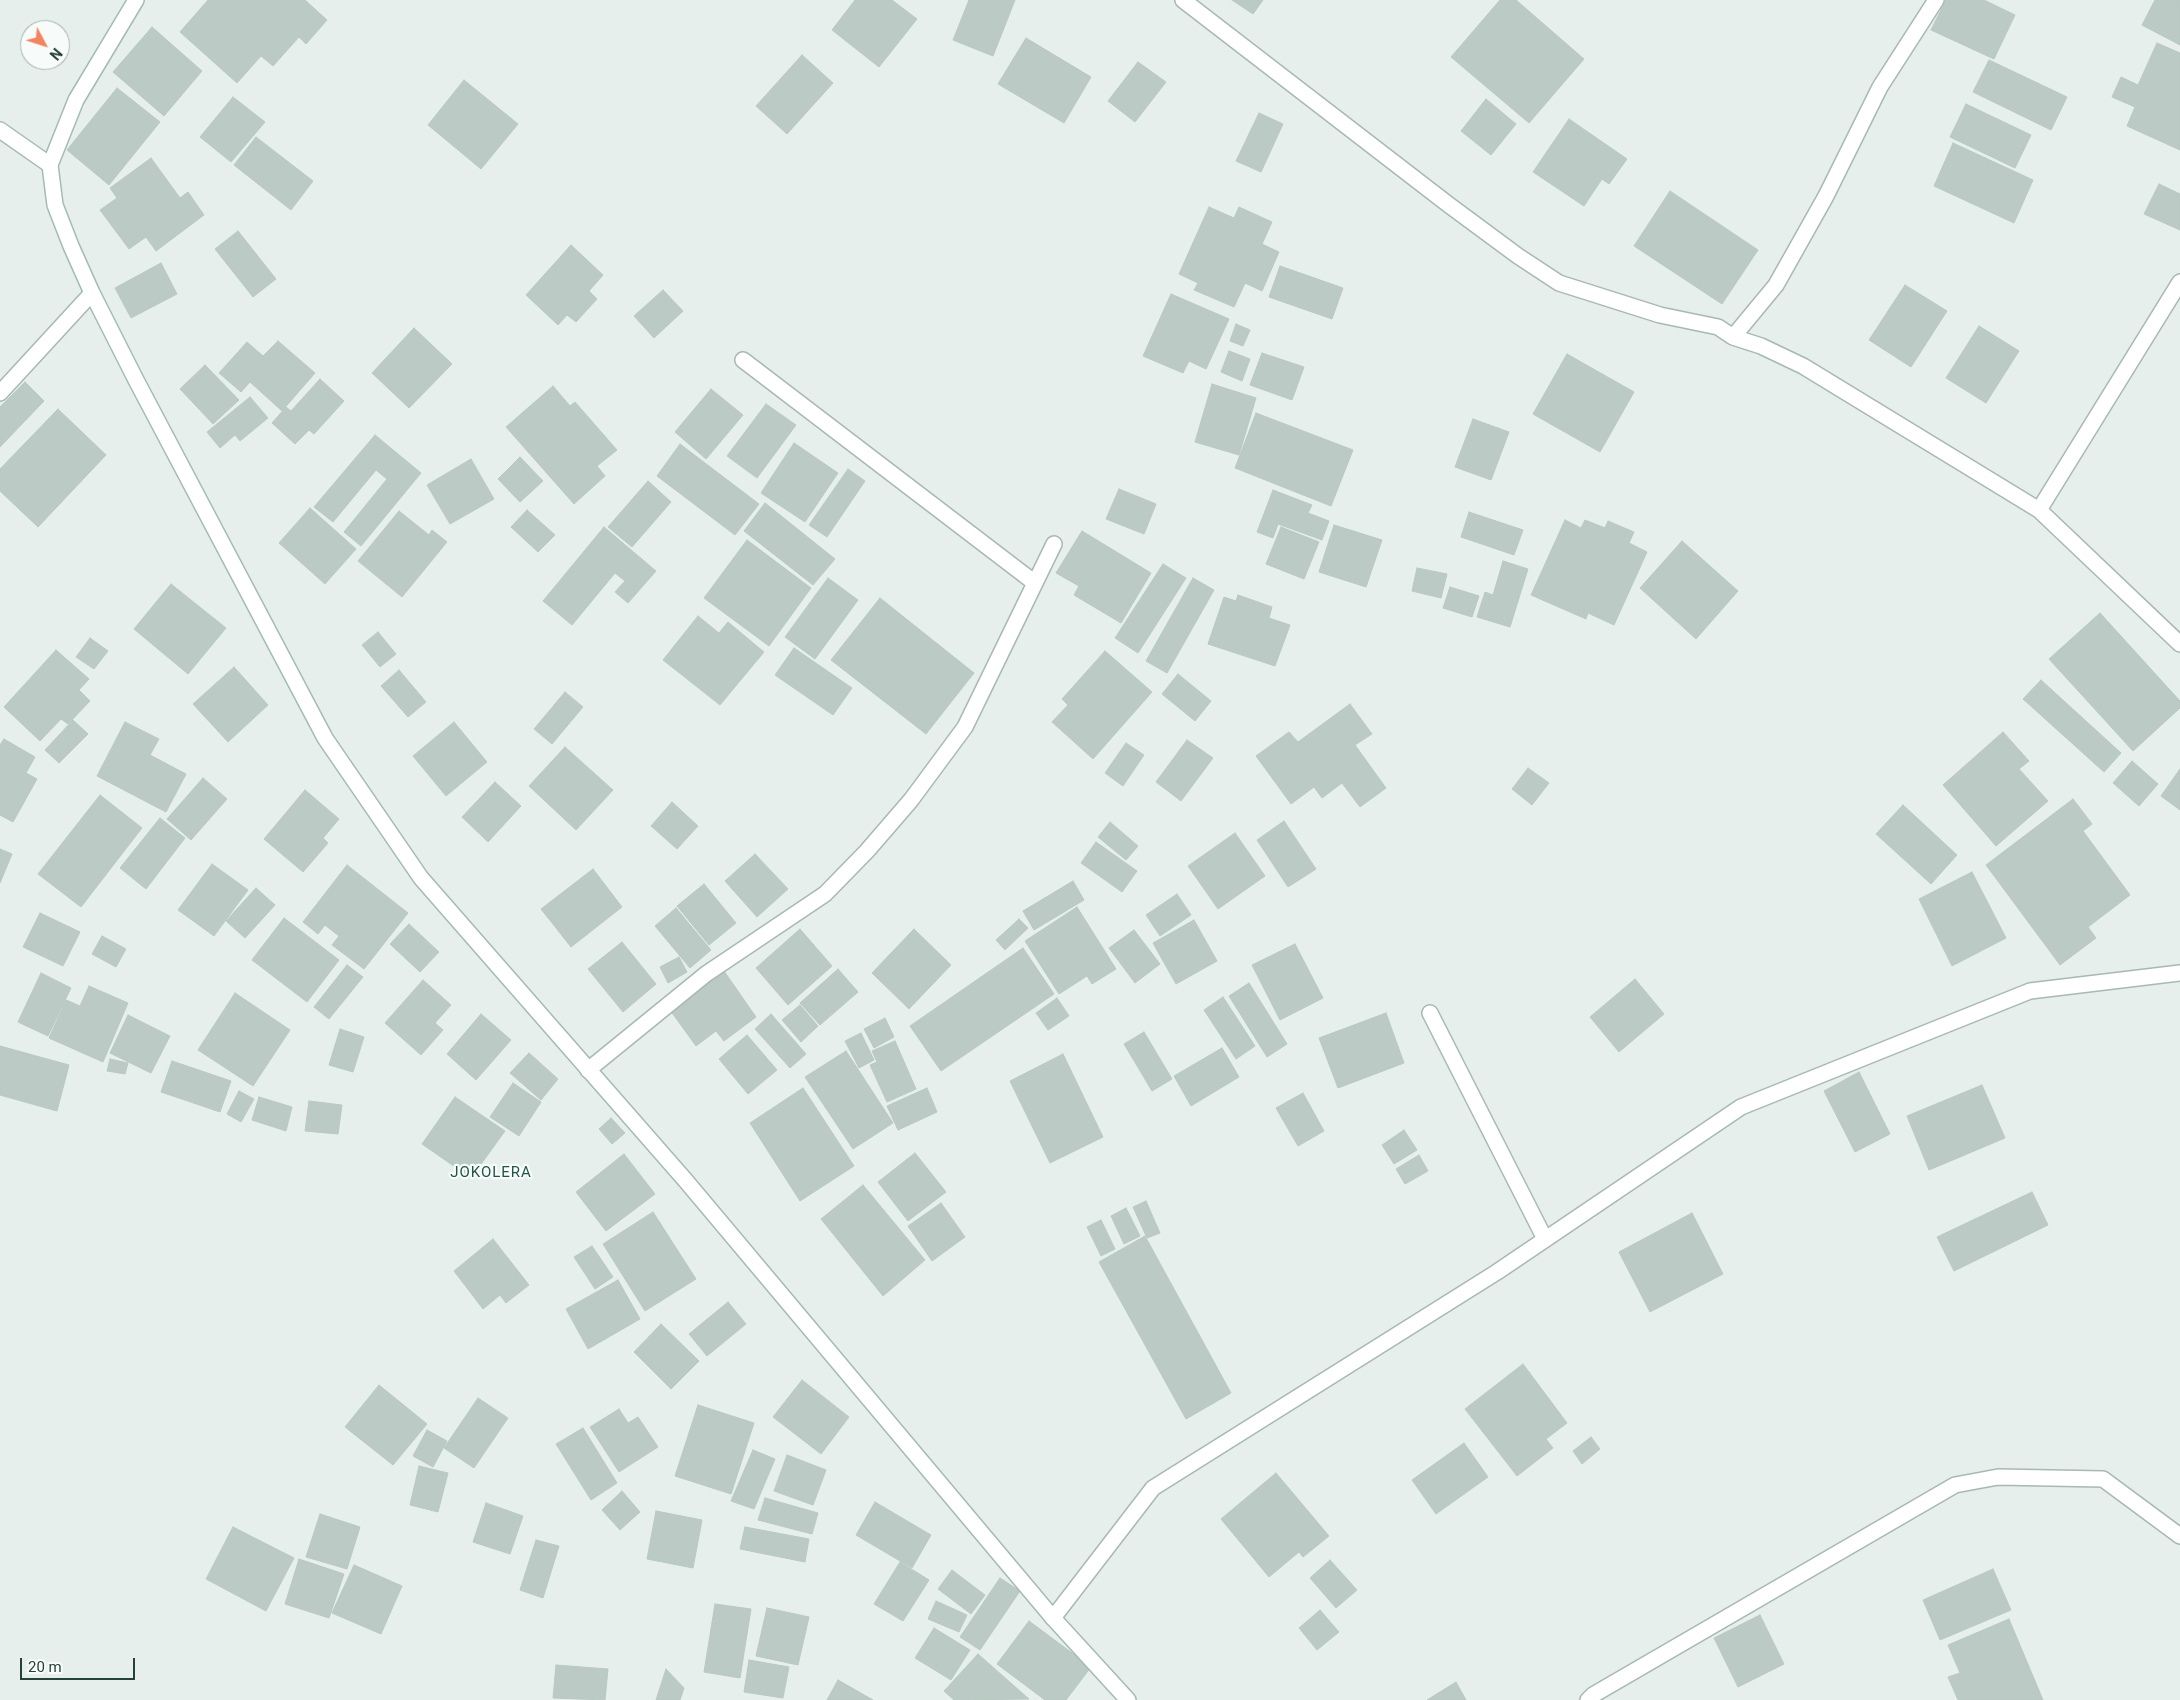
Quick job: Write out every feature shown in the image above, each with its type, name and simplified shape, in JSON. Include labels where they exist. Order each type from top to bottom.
[{"type":"street","points":[[136,0],[76,100],[50,165],[55,205],[92,293],[325,738],[420,878],[686,1181],[1053,1618],[1128,1700]]},
{"type":"street","points":[[1183,0],[1448,205],[1559,284],[1660,315],[1718,327],[1733,336],[1761,346],[1803,366],[2039,510],[2180,644]]},
{"type":"street","points":[[1733,336],[1776,285],[1826,196],[1880,87],[1936,0]]},
{"type":"street","points":[[0,130],[50,165]]},
{"type":"street","points":[[2039,510],[2180,282]]},
{"type":"street","points":[[0,393],[92,293]]},
{"type":"street","points":[[743,360],[1035,583]]},
{"type":"street","points":[[588,1070],[706,974],[825,894],[867,851],[911,800],[965,727],[1054,544]]},
{"type":"street","points":[[1053,1618],[1154,1488],[1546,1239],[1741,1107],[2030,991],[2180,973]]},
{"type":"street","points":[[1430,1013],[1546,1239]]},
{"type":"street","points":[[1588,1700],[1610,1685],[1955,1485],[1998,1476],[2103,1479],[2180,1536]]},
{"type":"building","points":[[208,0],[305,0],[327,20],[306,44],[299,37],[273,66],[261,56],[237,83],[180,32]]},
{"type":"building","points":[[855,0],[892,0],[917,19],[879,67],[832,30]]},
{"type":"building","points":[[969,0],[1015,0],[993,56],[953,40]]},
{"type":"building","points":[[1232,0],[1263,0],[1253,14]]},
{"type":"building","points":[[1500,0],[1516,0],[1584,59],[1529,123],[1451,57]]},
{"type":"building","points":[[1946,0],[1984,0],[2015,15],[1994,59],[1931,30]]},
{"type":"building","points":[[2155,0],[2180,0],[2180,45],[2142,25]]},
{"type":"building","points":[[152,27],[202,71],[164,116],[113,72]]},
{"type":"building","points":[[1026,38],[1091,77],[1064,123],[998,84]]},
{"type":"building","points":[[2157,43],[2180,53],[2180,150],[2127,126],[2135,107],[2112,97],[2121,77],[2138,85]]},
{"type":"building","points":[[802,55],[833,83],[787,134],[756,106]]},
{"type":"building","points":[[1989,60],[2067,97],[2051,130],[1973,92]]},
{"type":"building","points":[[1138,62],[1166,82],[1135,122],[1108,101]]},
{"type":"building","points":[[464,80],[518,124],[481,169],[428,125]]},
{"type":"building","points":[[117,88],[160,122],[109,185],[67,150]]},
{"type":"building","points":[[233,97],[265,122],[231,162],[200,137]]},
{"type":"building","points":[[1486,99],[1516,124],[1491,155],[1461,131]]},
{"type":"building","points":[[1966,104],[2031,135],[2015,168],[1950,137]]},
{"type":"building","points":[[1259,113],[1283,124],[1261,172],[1236,161]]},
{"type":"building","points":[[1569,119],[1627,159],[1609,184],[1602,179],[1584,206],[1533,172]]},
{"type":"building","points":[[256,137],[313,181],[291,210],[234,165]]},
{"type":"building","points":[[1953,143],[2033,180],[2014,223],[1934,186]]},
{"type":"building","points":[[151,158],[180,198],[188,192],[204,215],[156,251],[146,237],[129,249],[100,210],[117,198],[110,188]]},
{"type":"building","points":[[2159,184],[2180,194],[2180,230],[2144,214]]},
{"type":"building","points":[[1670,191],[1758,250],[1722,304],[1634,246]]},
{"type":"building","points":[[1209,207],[1234,218],[1239,207],[1272,222],[1262,244],[1279,252],[1262,291],[1245,283],[1234,307],[1194,290],[1198,283],[1179,274]]},
{"type":"building","points":[[238,231],[276,279],[253,297],[215,249]]},
{"type":"building","points":[[571,245],[603,275],[589,291],[597,299],[576,322],[567,315],[558,325],[526,295]]},
{"type":"building","points":[[161,263],[177,294],[131,318],[115,288]]},
{"type":"building","points":[[1280,266],[1343,288],[1332,319],[1269,297]]},
{"type":"building","points":[[1905,285],[1947,311],[1911,367],[1869,340]]},
{"type":"building","points":[[663,290],[683,311],[654,338],[634,316]]},
{"type":"building","points":[[1171,294],[1229,319],[1206,369],[1189,361],[1183,373],[1143,356]]},
{"type":"building","points":[[1236,324],[1250,330],[1243,346],[1230,341]]},
{"type":"building","points":[[1979,326],[2019,351],[1986,403],[1946,378]]},
{"type":"building","points":[[414,328],[452,364],[409,408],[372,373]]},
{"type":"building","points":[[278,341],[315,373],[282,411],[250,382],[241,392],[219,373],[247,342],[263,356]]},
{"type":"building","points":[[1229,351],[1250,359],[1242,381],[1221,372]]},
{"type":"building","points":[[1262,353],[1304,367],[1292,400],[1250,385]]},
{"type":"building","points":[[1567,354],[1634,392],[1600,452],[1533,414]]},
{"type":"building","points":[[205,365],[239,400],[213,424],[180,389]]},
{"type":"building","points":[[320,379],[344,401],[314,434],[309,430],[295,444],[272,423],[286,407],[291,411]]},
{"type":"building","points":[[25,382],[44,401],[0,447],[0,407]]},
{"type":"building","points":[[1212,384],[1256,398],[1239,455],[1195,442]]},
{"type":"building","points":[[553,386],[570,406],[575,402],[617,450],[597,466],[605,476],[574,504],[506,427]]},
{"type":"building","points":[[711,389],[743,415],[706,459],[675,432]]},
{"type":"building","points":[[250,397],[268,418],[240,441],[235,435],[220,448],[207,432]]},
{"type":"building","points":[[766,404],[796,425],[757,478],[727,456]]},
{"type":"building","points":[[58,409],[106,455],[38,527],[0,491],[0,469]]},
{"type":"building","points":[[1256,413],[1353,450],[1331,506],[1235,468]]},
{"type":"building","points":[[1473,419],[1509,432],[1491,480],[1455,467]]},
{"type":"building","points":[[375,435],[421,473],[361,546],[344,532],[387,479],[376,470],[333,522],[314,507]]},
{"type":"building","points":[[794,443],[838,473],[805,522],[761,493]]},
{"type":"building","points":[[680,444],[759,504],[735,535],[657,476]]},
{"type":"building","points":[[520,457],[543,481],[520,502],[498,479]]},
{"type":"building","points":[[471,459],[494,499],[450,524],[427,485]]},
{"type":"building","points":[[848,469],[865,481],[827,537],[809,525]]},
{"type":"building","points":[[648,481],[671,502],[632,547],[608,527]]},
{"type":"building","points":[[1119,489],[1156,504],[1144,534],[1106,519]]},
{"type":"building","points":[[1273,490],[1312,505],[1308,513],[1329,521],[1322,540],[1278,524],[1273,538],[1257,532]]},
{"type":"building","points":[[765,503],[835,559],[813,585],[744,531]]},
{"type":"building","points":[[310,508],[356,549],[325,584],[279,543]]},
{"type":"building","points":[[527,510],[555,535],[538,552],[511,527]]},
{"type":"building","points":[[399,511],[429,535],[432,530],[447,542],[402,597],[358,561]]},
{"type":"building","points":[[1469,512],[1523,530],[1514,555],[1461,537]]},
{"type":"building","points":[[1565,520],[1581,528],[1585,520],[1605,528],[1608,521],[1634,532],[1629,543],[1647,552],[1614,625],[1588,613],[1586,619],[1531,595]]},
{"type":"building","points":[[1334,525],[1382,540],[1366,587],[1319,572]]},
{"type":"building","points":[[604,527],[656,571],[628,603],[615,592],[625,581],[615,573],[572,625],[543,601]]},
{"type":"building","points":[[1281,527],[1319,542],[1304,579],[1266,564]]},
{"type":"building","points":[[1082,531],[1151,573],[1121,623],[1074,595],[1079,586],[1056,573]]},
{"type":"building","points":[[747,540],[811,588],[769,646],[704,598]]},
{"type":"building","points":[[1682,541],[1738,591],[1696,639],[1640,588]]},
{"type":"building","points":[[1503,561],[1528,569],[1510,627],[1477,617],[1485,592],[1493,595]]},
{"type":"building","points":[[1163,564],[1186,578],[1138,653],[1115,638]]},
{"type":"building","points":[[1417,568],[1447,574],[1441,598],[1412,591]]},
{"type":"building","points":[[828,578],[858,600],[815,659],[785,637]]},
{"type":"building","points":[[1193,578],[1214,590],[1167,673],[1146,661]]},
{"type":"building","points":[[171,584],[226,628],[188,674],[134,629]]},
{"type":"building","points":[[1450,587],[1479,596],[1472,617],[1443,608]]},
{"type":"building","points":[[1238,595],[1272,607],[1269,618],[1290,625],[1275,666],[1208,644],[1224,597],[1236,601]]},
{"type":"building","points":[[880,598],[974,673],[926,734],[831,660]]},
{"type":"building","points":[[2100,613],[2180,701],[2180,708],[2133,751],[2049,659]]},
{"type":"building","points":[[698,616],[719,633],[728,622],[764,652],[720,705],[663,660]]},
{"type":"building","points":[[378,632],[396,654],[380,667],[362,645]]},
{"type":"building","points":[[90,638],[108,651],[94,669],[76,657]]},
{"type":"building","points":[[794,648],[852,688],[833,715],[775,675]]},
{"type":"building","points":[[56,650],[89,679],[79,690],[90,701],[68,724],[61,719],[40,741],[4,707]]},
{"type":"building","points":[[1105,651],[1152,692],[1093,759],[1052,722],[1068,705],[1062,699]]},
{"type":"building","points":[[234,667],[268,705],[228,742],[193,704]]},
{"type":"building","points":[[399,670],[426,702],[408,717],[381,686]]},
{"type":"building","points":[[1178,674],[1211,701],[1195,721],[1162,694]]},
{"type":"building","points":[[2041,680],[2121,753],[2104,772],[2023,699]]},
{"type":"building","points":[[565,692],[583,707],[552,744],[534,729]]},
{"type":"building","points":[[1350,704],[1372,734],[1355,745],[1386,788],[1360,807],[1342,783],[1322,798],[1314,787],[1291,804],[1256,756],[1289,732],[1298,742]]},
{"type":"building","points":[[73,720],[88,734],[59,763],[45,750]]},
{"type":"building","points":[[125,722],[159,739],[150,755],[186,774],[166,812],[97,776]]},
{"type":"building","points":[[454,722],[487,762],[446,796],[413,756]]},
{"type":"building","points":[[2003,732],[2029,761],[2019,769],[2048,801],[1996,846],[1943,785]]},
{"type":"building","points":[[4,739],[35,757],[26,773],[37,779],[13,822],[0,815],[0,745]]},
{"type":"building","points":[[1187,740],[1213,758],[1181,801],[1156,782]]},
{"type":"building","points":[[1126,743],[1144,755],[1123,786],[1105,773]]},
{"type":"building","points":[[565,747],[613,790],[576,830],[529,786]]},
{"type":"building","points":[[2132,761],[2158,784],[2139,806],[2113,783]]},
{"type":"building","points":[[1528,768],[1549,783],[1532,805],[1512,789]]},
{"type":"building","points":[[2180,769],[2180,810],[2161,796]]},
{"type":"building","points":[[203,778],[227,799],[191,840],[167,819]]},
{"type":"building","points":[[495,782],[521,806],[488,842],[462,817]]},
{"type":"building","points":[[305,790],[339,819],[323,838],[328,843],[303,872],[264,839]]},
{"type":"building","points":[[100,795],[142,828],[81,907],[38,874]]},
{"type":"building","points":[[2073,799],[2092,824],[2083,831],[2130,895],[2088,927],[2096,938],[2060,965],[1986,865]]},
{"type":"building","points":[[672,802],[698,826],[677,849],[651,826]]},
{"type":"building","points":[[1903,805],[1957,855],[1931,884],[1876,834]]},
{"type":"building","points":[[160,818],[185,838],[146,889],[120,868]]},
{"type":"building","points":[[1284,821],[1316,869],[1288,887],[1257,840]]},
{"type":"building","points":[[1110,822],[1138,846],[1126,860],[1098,837]]},
{"type":"building","points":[[1235,833],[1265,876],[1218,909],[1188,866]]},
{"type":"building","points":[[1096,842],[1137,871],[1122,892],[1081,863]]},
{"type":"building","points":[[0,849],[12,854],[0,883]]},
{"type":"building","points":[[755,854],[788,889],[757,917],[725,881]]},
{"type":"building","points":[[212,864],[248,890],[214,936],[178,910]]},
{"type":"building","points":[[347,865],[408,913],[364,969],[332,945],[339,936],[325,925],[318,934],[303,922]]},
{"type":"building","points":[[593,869],[622,907],[571,947],[541,909]]},
{"type":"building","points":[[1972,872],[2006,938],[1952,966],[1919,899]]},
{"type":"building","points":[[1073,881],[1084,900],[1034,930],[1023,911]]},
{"type":"building","points":[[704,884],[736,923],[709,945],[677,906]]},
{"type":"building","points":[[256,888],[275,905],[245,938],[226,921]]},
{"type":"building","points":[[1177,894],[1191,915],[1160,936],[1146,915]]},
{"type":"building","points":[[1077,907],[1116,969],[1092,984],[1087,976],[1059,994],[1025,941]]},
{"type":"building","points":[[676,908],[711,950],[690,968],[655,926]]},
{"type":"building","points":[[40,913],[80,932],[63,966],[23,947]]},
{"type":"building","points":[[284,918],[339,960],[307,1002],[252,960]]},
{"type":"building","points":[[1019,919],[1028,928],[1005,950],[996,940]]},
{"type":"building","points":[[1194,920],[1217,961],[1176,984],[1153,943]]},
{"type":"building","points":[[409,924],[439,952],[420,972],[390,944]]},
{"type":"building","points":[[800,929],[832,966],[788,1005],[756,968]]},
{"type":"building","points":[[914,929],[951,965],[909,1009],[872,973]]},
{"type":"building","points":[[1134,930],[1160,964],[1135,983],[1109,948]]},
{"type":"building","points":[[102,936],[126,949],[116,967],[92,954]]},
{"type":"building","points":[[622,942],[656,984],[623,1012],[588,969]]},
{"type":"building","points":[[1295,944],[1323,998],[1280,1020],[1252,965]]},
{"type":"building","points":[[1023,948],[1054,994],[941,1071],[910,1026]]},
{"type":"building","points":[[679,957],[687,972],[668,983],[660,967]]},
{"type":"building","points":[[347,965],[363,977],[329,1019],[314,1007]]},
{"type":"building","points":[[838,969],[858,992],[820,1025],[800,1003]]},
{"type":"building","points":[[724,971],[756,1017],[724,1041],[716,1031],[696,1046],[670,1010]]},
{"type":"building","points":[[41,973],[71,988],[48,1036],[18,1022]]},
{"type":"building","points":[[1635,979],[1664,1014],[1619,1052],[1590,1017]]},
{"type":"building","points":[[423,980],[451,1005],[435,1023],[443,1030],[421,1055],[385,1023]]},
{"type":"building","points":[[1249,983],[1287,1044],[1267,1057],[1229,996]]},
{"type":"building","points":[[89,986],[128,1003],[103,1062],[49,1038],[66,1000],[80,1006]]},
{"type":"building","points":[[235,993],[290,1030],[253,1086],[198,1050]]},
{"type":"building","points":[[1223,997],[1255,1046],[1236,1059],[1204,1010]]},
{"type":"building","points":[[1057,998],[1069,1016],[1048,1030],[1036,1013]]},
{"type":"building","points":[[800,1005],[818,1026],[801,1042],[782,1020]]},
{"type":"building","points":[[1386,1013],[1404,1063],[1338,1088],[1319,1038]]},
{"type":"building","points":[[481,1014],[511,1040],[476,1080],[447,1054]]},
{"type":"building","points":[[771,1014],[806,1054],[790,1068],[755,1029]]},
{"type":"building","points":[[128,1015],[170,1036],[151,1073],[110,1053]]},
{"type":"building","points":[[885,1018],[894,1037],[874,1048],[864,1029]]},
{"type":"building","points":[[340,1029],[364,1037],[353,1072],[329,1065]]},
{"type":"building","points":[[1144,1032],[1172,1079],[1152,1091],[1124,1044]]},
{"type":"building","points":[[861,1033],[874,1060],[859,1068],[845,1041]]},
{"type":"building","points":[[747,1035],[777,1070],[748,1094],[719,1059]]},
{"type":"building","points":[[895,1041],[916,1089],[887,1102],[870,1065],[877,1062],[872,1051]]},
{"type":"building","points":[[0,1046],[69,1065],[57,1111],[0,1095]]},
{"type":"building","points":[[1222,1048],[1239,1077],[1191,1106],[1174,1076]]},
{"type":"building","points":[[846,1051],[893,1123],[853,1149],[805,1077]]},
{"type":"building","points":[[529,1053],[558,1079],[541,1100],[510,1073]]},
{"type":"building","points":[[1063,1054],[1103,1137],[1050,1163],[1010,1081]]},
{"type":"building","points":[[110,1059],[128,1063],[125,1074],[107,1071]]},
{"type":"building","points":[[172,1061],[231,1081],[220,1112],[161,1092]]},
{"type":"building","points":[[1859,1072],[1890,1134],[1855,1152],[1824,1091]]},
{"type":"building","points":[[513,1083],[541,1102],[519,1136],[490,1117]]},
{"type":"building","points":[[1982,1085],[2005,1138],[1929,1170],[1907,1116]]},
{"type":"building","points":[[803,1088],[854,1166],[800,1201],[750,1123]]},
{"type":"building","points":[[927,1088],[937,1112],[898,1130],[887,1106]]},
{"type":"building","points":[[239,1091],[254,1099],[241,1122],[227,1114]]},
{"type":"building","points":[[1303,1093],[1324,1131],[1298,1146],[1276,1108]]},
{"type":"building","points":[[259,1097],[292,1107],[286,1131],[252,1120]]},
{"type":"building","points":[[455,1097],[505,1131],[471,1178],[422,1144]]},
{"type":"building","points":[[309,1101],[342,1105],[338,1134],[305,1131]]},
{"type":"building","points":[[611,1118],[625,1133],[612,1144],[599,1129]]},
{"type":"building","points":[[1404,1130],[1417,1150],[1394,1164],[1382,1145]]},
{"type":"building","points":[[915,1153],[946,1192],[908,1221],[878,1182]]},
{"type":"building","points":[[624,1154],[655,1194],[606,1231],[576,1192]]},
{"type":"building","points":[[1419,1155],[1428,1171],[1405,1184],[1396,1169]]},
{"type":"building","points":[[863,1185],[925,1260],[883,1296],[821,1219]]},
{"type":"building","points":[[2032,1192],[2048,1225],[1954,1271],[1937,1237]]},
{"type":"building","points":[[1146,1201],[1160,1233],[1147,1238],[1133,1207]]},
{"type":"building","points":[[941,1203],[965,1237],[932,1261],[908,1226]]},
{"type":"building","points":[[1126,1208],[1140,1236],[1124,1244],[1111,1216]]},
{"type":"building","points":[[653,1212],[696,1279],[645,1311],[603,1244]]},
{"type":"building","points":[[1692,1213],[1723,1274],[1650,1312],[1619,1252]]},
{"type":"building","points":[[1101,1220],[1115,1249],[1101,1256],[1087,1227]]},
{"type":"building","points":[[1145,1236],[1231,1393],[1186,1419],[1099,1262]]},
{"type":"building","points":[[493,1239],[529,1285],[506,1303],[500,1295],[483,1309],[454,1271]]},
{"type":"building","points":[[592,1246],[613,1277],[595,1289],[574,1257]]},
{"type":"building","points":[[618,1280],[640,1319],[588,1349],[566,1309]]},
{"type":"building","points":[[728,1302],[746,1324],[707,1356],[689,1334]]},
{"type":"building","points":[[661,1324],[699,1361],[671,1389],[634,1352]]},
{"type":"building","points":[[1523,1364],[1567,1423],[1546,1439],[1553,1448],[1517,1476],[1465,1409]]},
{"type":"building","points":[[802,1380],[849,1417],[821,1454],[773,1417]]},
{"type":"building","points":[[379,1385],[427,1424],[393,1465],[345,1427]]},
{"type":"building","points":[[478,1398],[508,1418],[474,1468],[444,1448]]},
{"type":"building","points":[[698,1405],[754,1423],[731,1494],[675,1476]]},
{"type":"building","points":[[619,1409],[628,1423],[638,1417],[658,1447],[619,1472],[590,1427]]},
{"type":"building","points":[[583,1428],[617,1483],[591,1500],[556,1444]]},
{"type":"building","points":[[427,1430],[447,1441],[433,1467],[413,1456]]},
{"type":"building","points":[[1591,1437],[1600,1449],[1582,1464],[1573,1451]]},
{"type":"building","points":[[1464,1443],[1488,1477],[1436,1514],[1412,1480]]},
{"type":"building","points":[[753,1450],[775,1459],[754,1509],[731,1501]]},
{"type":"building","points":[[787,1455],[826,1470],[813,1505],[774,1491]]},
{"type":"building","points":[[419,1466],[448,1473],[438,1512],[410,1505]]},
{"type":"building","points":[[1276,1473],[1329,1536],[1303,1557],[1299,1552],[1269,1577],[1221,1519]]},
{"type":"building","points":[[622,1491],[640,1512],[620,1530],[602,1510]]},
{"type":"building","points":[[765,1498],[818,1513],[812,1534],[758,1520]]},
{"type":"building","points":[[875,1502],[931,1535],[912,1568],[856,1535]]},
{"type":"building","points":[[486,1503],[523,1516],[510,1554],[473,1542]]},
{"type":"building","points":[[656,1511],[702,1520],[693,1568],[647,1559]]},
{"type":"building","points":[[320,1514],[360,1527],[347,1569],[306,1557]]},
{"type":"building","points":[[233,1527],[294,1558],[266,1611],[206,1579]]},
{"type":"building","points":[[745,1527],[809,1539],[805,1562],[740,1549]]},
{"type":"building","points":[[536,1540],[559,1546],[543,1598],[520,1590]]},
{"type":"building","points":[[299,1559],[344,1574],[329,1618],[285,1604]]},
{"type":"building","points":[[1330,1560],[1357,1590],[1336,1608],[1310,1578]]},
{"type":"building","points":[[900,1562],[929,1580],[903,1621],[874,1604]]},
{"type":"building","points":[[354,1565],[402,1586],[381,1634],[332,1613]]},
{"type":"building","points":[[1993,1569],[2011,1610],[1940,1640],[1923,1600]]},
{"type":"building","points":[[952,1570],[985,1595],[971,1614],[938,1589]]},
{"type":"building","points":[[1000,1578],[1020,1591],[980,1650],[960,1637]]},
{"type":"building","points":[[936,1601],[967,1615],[959,1632],[928,1619]]},
{"type":"building","points":[[715,1604],[751,1609],[740,1678],[704,1672]]},
{"type":"building","points":[[767,1608],[809,1617],[798,1665],[756,1656]]},
{"type":"building","points":[[1320,1610],[1339,1632],[1317,1650],[1299,1628]]},
{"type":"building","points":[[1760,1615],[1784,1664],[1738,1687],[1714,1638]]},
{"type":"building","points":[[2009,1619],[2043,1700],[1958,1700],[1948,1677],[1960,1673],[1948,1645]]},
{"type":"building","points":[[1029,1621],[1091,1667],[1066,1700],[1045,1700],[997,1664]]},
{"type":"building","points":[[934,1628],[970,1650],[951,1680],[915,1658]]},
{"type":"building","points":[[978,1654],[1029,1699],[954,1700],[944,1691]]},
{"type":"building","points":[[749,1660],[789,1667],[783,1698],[744,1692]]},
{"type":"building","points":[[556,1665],[608,1669],[605,1700],[553,1698]]},
{"type":"building","points":[[666,1669],[684,1688],[680,1700],[656,1700]]},
{"type":"building","points":[[838,1680],[873,1700],[827,1700]]},
{"type":"building","points":[[1456,1682],[1466,1700],[1427,1700]]},
{"type":"district","name":"JOKOLERA","points":[[491,1173]]}]
